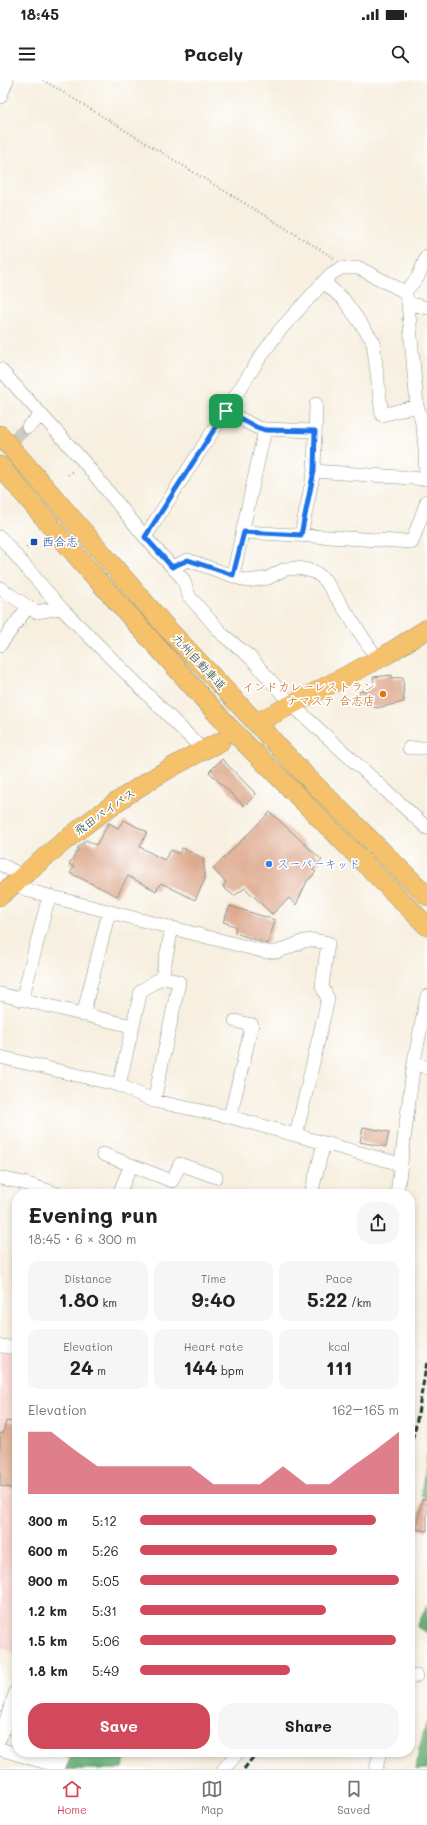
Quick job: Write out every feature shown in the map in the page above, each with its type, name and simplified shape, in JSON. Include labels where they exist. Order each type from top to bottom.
[{"type":"highway","name":"九州自動車道","points":[[0,435],[166,627],[306,776],[424,893]]},
{"type":"highway","name":"九州自動車道","points":[[0,466],[86,567],[227,725],[427,926]]},
{"type":"highway","points":[[264,719],[378,660],[427,629]]},
{"type":"highway","name":"飛田バイパス","points":[[0,896],[62,843],[101,814],[144,785],[203,750],[220,742]]},
{"type":"street","points":[[0,97],[7,80]]},
{"type":"street","points":[[314,471],[426,480],[422,413],[407,298],[427,256]]},
{"type":"street","points":[[145,537],[279,331],[330,274],[341,268],[359,268],[407,298],[427,308]]},
{"type":"street","points":[[324,282],[344,300],[373,341],[382,415],[422,413]]},
{"type":"street","points":[[0,369],[84,462],[145,537],[183,579],[188,596],[223,634],[251,658],[291,704],[427,828]]},
{"type":"street","points":[[301,535],[314,471],[316,404]]},
{"type":"street","points":[[226,411],[256,427],[265,430],[315,431]]},
{"type":"street","points":[[28,427],[41,416]]},
{"type":"street","points":[[233,575],[244,532],[265,430]]},
{"type":"street","points":[[244,532],[412,542],[427,500]]},
{"type":"street","points":[[0,536],[61,608],[203,750]]},
{"type":"street","points":[[172,567],[188,560],[247,581],[268,578],[285,569],[299,568],[315,572],[325,580],[378,660]]},
{"type":"street","points":[[0,588],[27,608],[36,612],[61,608]]},
{"type":"street","points":[[0,645],[27,608]]},
{"type":"street","points":[[409,748],[427,748]]},
{"type":"street","points":[[0,864],[19,880],[49,896],[266,952],[277,952],[293,947],[304,941],[312,940],[328,943],[322,986],[328,999],[296,1135]]},
{"type":"street","points":[[22,1000],[49,896]]},
{"type":"street","points":[[83,1015],[109,912]]},
{"type":"street","points":[[162,978],[172,928]]},
{"type":"street","points":[[118,1085],[131,1026],[141,991],[162,978],[179,982],[154,1101]]},
{"type":"street","points":[[0,994],[131,1026]]},
{"type":"street","points":[[398,1189],[414,1062],[427,996]]},
{"type":"street","points":[[230,1117],[252,1026],[235,1021]]},
{"type":"street","points":[[0,1057],[118,1085],[154,1101],[230,1117],[400,1164]]},
{"type":"street","points":[[414,1062],[427,1068]]},
{"type":"street","points":[[312,1189],[324,1143]]},
{"type":"street","points":[[103,1154],[172,1181],[180,1164],[216,1177]]},
{"type":"street","points":[[121,1189],[131,1165]]},
{"type":"street","points":[[0,1178],[43,1189]]},
{"type":"street","points":[[0,1346],[12,1347]]},
{"type":"street","points":[[0,1738],[12,1706]]},
{"type":"street","points":[[0,1749],[12,1753]]},
{"type":"street","points":[[24,1757],[58,1768],[61,1757]]},
{"type":"street","points":[[224,1769],[234,1757]]},
{"type":"street","points":[[376,1769],[379,1757]]},
{"type":"path","points":[[43,80],[337,260],[341,268]]},
{"type":"shaded area","points":[[0,1352],[12,1353],[12,1651],[0,1647]]},
{"type":"green space","points":[[427,1455],[427,1497],[421,1496]]},
{"type":"green space","points":[[427,1605],[427,1633],[417,1627]]},
{"type":"green space","points":[[427,1721],[427,1769],[416,1769],[419,1749]]},
{"type":"green space","points":[[70,1757],[127,1757],[121,1769],[66,1769]]},
{"type":"building","points":[[392,675],[392,678],[403,677],[404,702],[377,708],[363,704],[359,692],[374,686],[373,677]]},
{"type":"building","points":[[222,759],[256,794],[244,806],[209,772]]},
{"type":"building","points":[[270,812],[322,860],[312,869],[316,872],[307,881],[296,905],[289,898],[272,914],[245,888],[234,896],[223,887],[226,882],[213,869]]},
{"type":"building","points":[[124,820],[147,832],[140,847],[164,860],[171,850],[179,854],[182,848],[203,858],[205,879],[195,900],[161,883],[156,891],[128,876],[117,896],[70,873],[74,867],[69,864],[79,849],[77,848],[86,840],[96,845],[109,823],[118,828]]},
{"type":"building","points":[[230,906],[275,920],[268,944],[235,933],[235,926],[223,922]]},
{"type":"building","points":[[363,1127],[389,1132],[386,1147],[360,1142]]},
{"type":"building","points":[[6,1421],[12,1422],[12,1488],[0,1486],[0,1433],[3,1434]]},
{"type":"building","points":[[422,1499],[427,1499],[427,1531],[416,1529]]},
{"type":"tunnel","points":[[0,451],[28,427]]},
{"type":"railway","points":[[415,1429],[427,1362]]},
{"type":"railway","points":[[244,1769],[253,1757]]},
{"type":"place","name":"西合志","points":[[34,542]]},
{"type":"place","name":"インドカレーレストラン ナマステ 合志店","points":[[383,694]]},
{"type":"place","name":"スーパーキッド","points":[[269,864]]},
{"type":"route","points":[[226,411],[256,427],[265,430],[315,431],[314,471],[301,535],[244,532],[233,575],[188,560],[172,567],[145,537],[226,411]]}]
